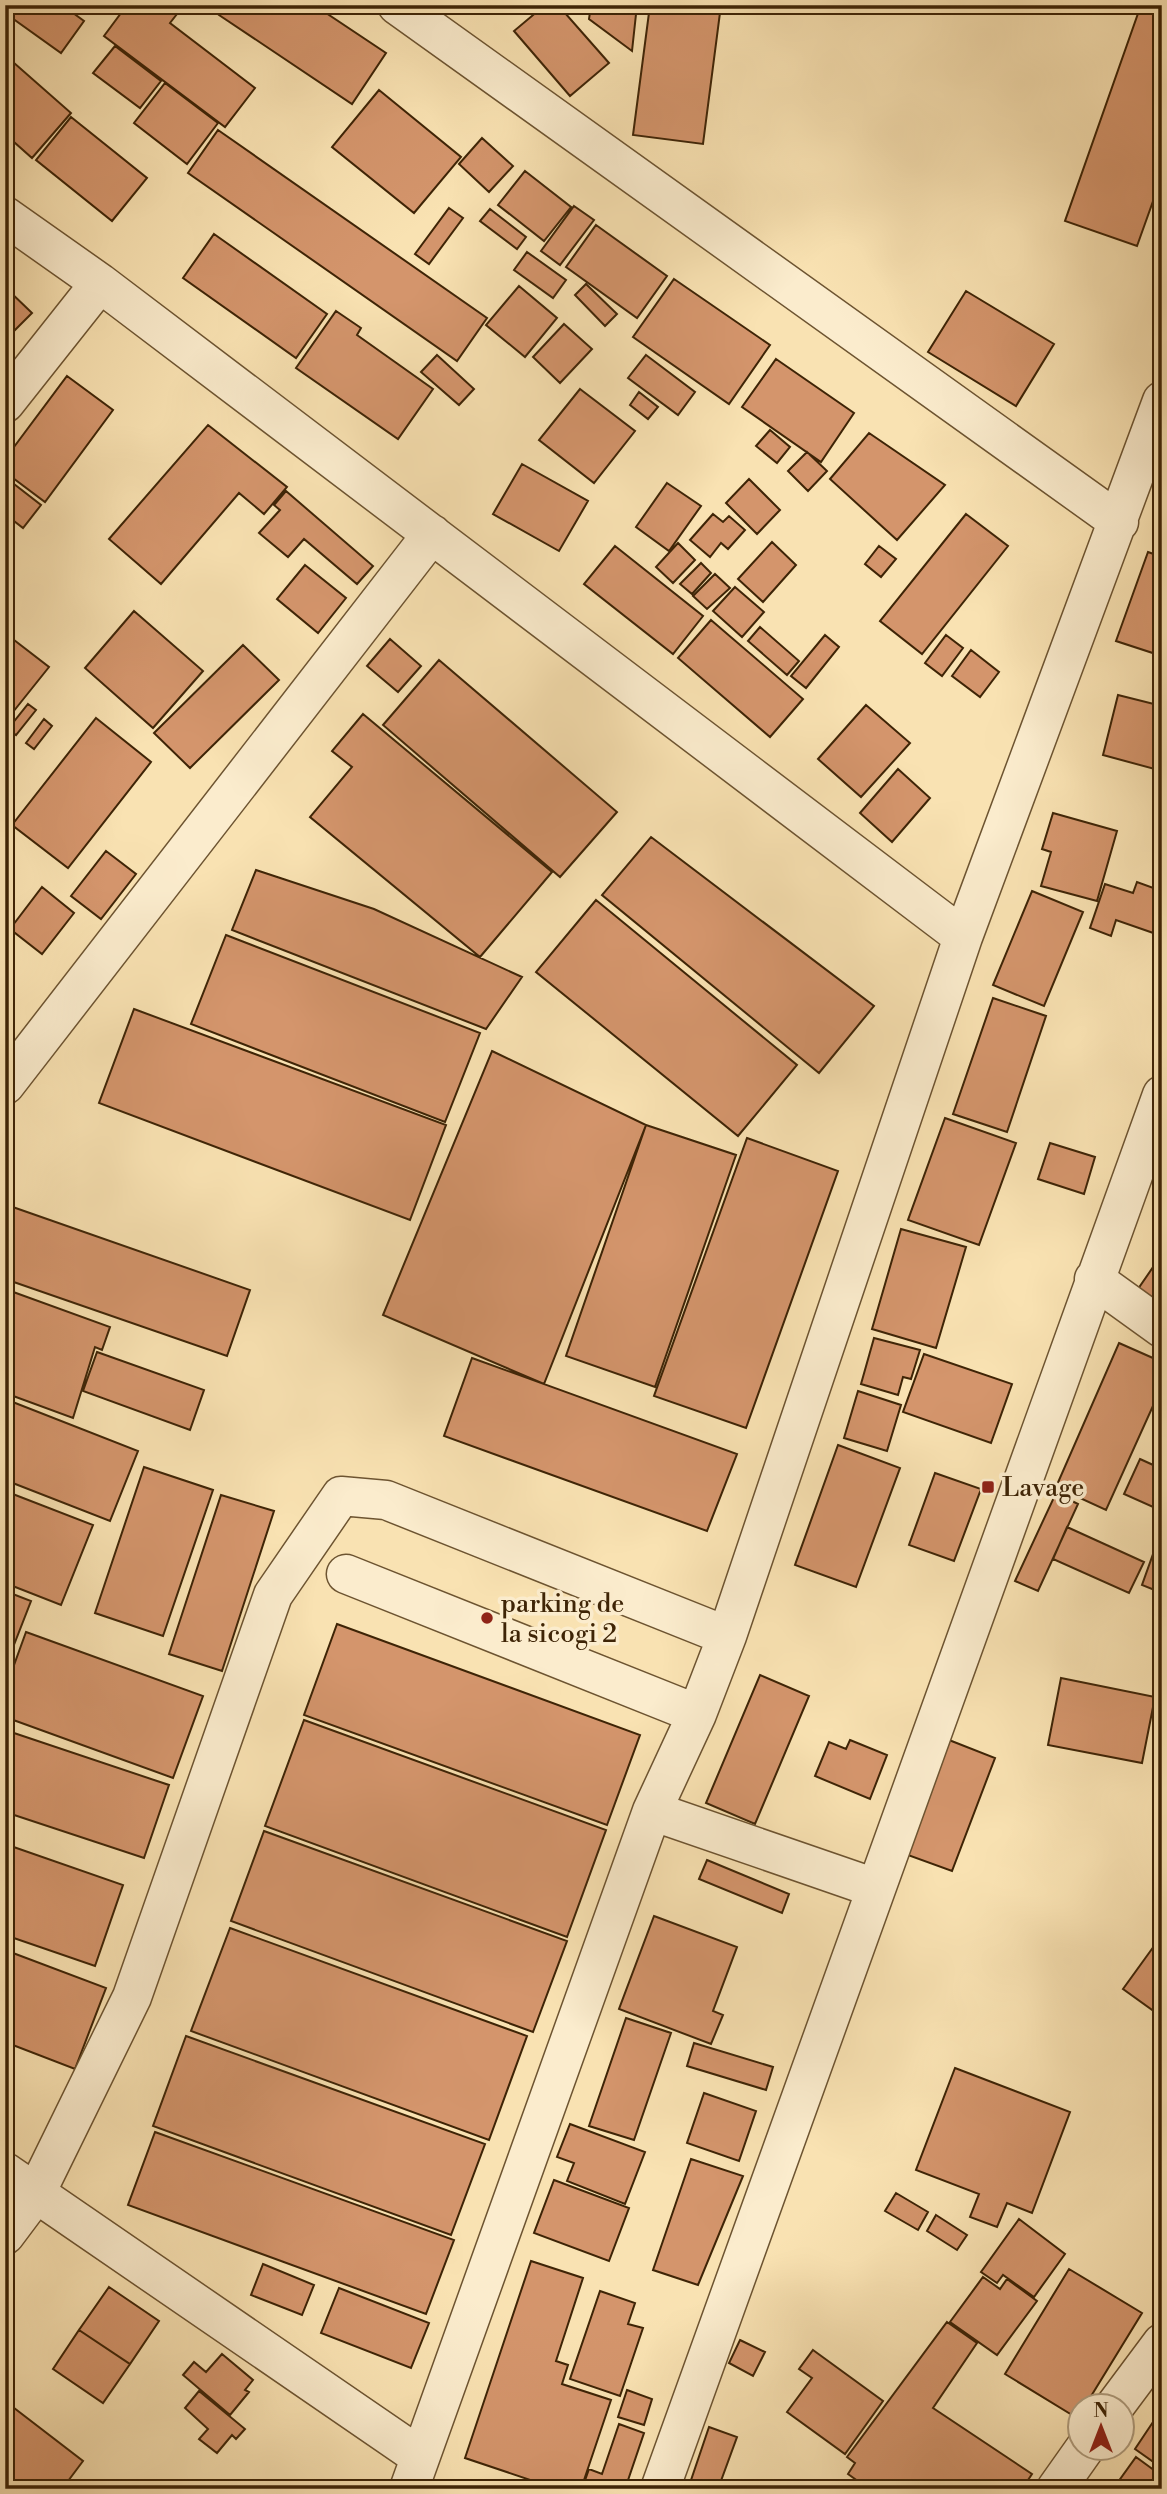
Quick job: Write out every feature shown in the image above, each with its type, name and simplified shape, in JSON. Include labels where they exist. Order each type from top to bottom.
[{"type":"street","points":[[397,5],[1119,522]]},
{"type":"street","points":[[5,216],[100,283],[963,937]]},
{"type":"street","points":[[5,403],[100,283]]},
{"type":"street","points":[[5,2172],[414,2472],[652,1811],[697,1714],[727,1636],[963,937],[1119,522],[1154,446],[1162,401]]},
{"type":"street","points":[[5,1085],[432,534]]},
{"type":"street","points":[[660,2489],[1162,1095]]},
{"type":"street","points":[[1094,1279],[1162,1328]]},
{"type":"street","points":[[5,2235],[35,2195],[132,1997],[273,1595],[341,1496],[386,1500],[727,1636]]},
{"type":"street","points":[[346,1574],[697,1714]]},
{"type":"street","points":[[652,1811],[875,1888]]},
{"type":"street","points":[[1125,2392],[1162,2343]]},
{"type":"street","points":[[1056,2489],[1075,2462]]},
{"type":"building","points":[[5,5],[62,5],[84,21],[61,53],[5,13]]},
{"type":"building","points":[[127,5],[184,5],[170,23],[255,88],[225,127],[104,36]]},
{"type":"building","points":[[225,5],[314,5],[386,53],[352,104],[219,15]]},
{"type":"building","points":[[545,5],[558,5],[609,63],[570,96],[514,31]]},
{"type":"building","points":[[591,5],[637,5],[632,51],[589,19]]},
{"type":"building","points":[[650,5],[721,5],[703,144],[633,135]]},
{"type":"building","points":[[1141,5],[1162,5],[1162,176],[1137,246],[1065,221]]},
{"type":"building","points":[[115,46],[161,81],[140,108],[93,73]]},
{"type":"building","points":[[5,55],[71,113],[32,158],[5,134]]},
{"type":"building","points":[[165,83],[218,123],[187,164],[134,123]]},
{"type":"building","points":[[379,90],[461,157],[414,213],[332,147]]},
{"type":"building","points":[[71,117],[147,178],[112,221],[36,160]]},
{"type":"building","points":[[218,130],[487,318],[457,361],[188,173]]},
{"type":"building","points":[[482,138],[513,166],[489,192],[459,164]]},
{"type":"building","points":[[525,171],[571,207],[544,241],[498,205]]},
{"type":"building","points":[[574,206],[594,220],[560,265],[541,251]]},
{"type":"building","points":[[449,208],[463,218],[429,264],[415,254]]},
{"type":"building","points":[[490,209],[526,237],[517,249],[480,221]]},
{"type":"building","points":[[596,225],[667,276],[637,318],[566,267]]},
{"type":"building","points":[[214,234],[327,314],[296,358],[183,278]]},
{"type":"building","points":[[527,252],[566,280],[553,298],[514,270]]},
{"type":"building","points":[[674,279],[770,345],[729,404],[633,337]]},
{"type":"building","points":[[586,284],[617,314],[605,326],[575,295]]},
{"type":"building","points":[[519,286],[557,318],[525,357],[486,325]]},
{"type":"building","points":[[5,287],[32,313],[14,331],[5,322]]},
{"type":"building","points":[[966,291],[1054,344],[1016,406],[928,352]]},
{"type":"building","points":[[336,311],[361,328],[357,335],[433,389],[398,439],[296,368]]},
{"type":"building","points":[[564,324],[592,349],[560,383],[533,357]]},
{"type":"building","points":[[437,355],[474,389],[459,405],[421,372]]},
{"type":"building","points":[[646,355],[695,392],[678,415],[628,378]]},
{"type":"building","points":[[776,359],[854,413],[821,462],[742,407]]},
{"type":"building","points":[[67,376],[113,410],[45,502],[5,472],[5,459]]},
{"type":"building","points":[[580,389],[635,431],[594,483],[539,440]]},
{"type":"building","points":[[639,392],[658,407],[648,419],[630,405]]},
{"type":"building","points":[[208,425],[287,487],[264,514],[239,493],[161,584],[109,539]]},
{"type":"building","points":[[770,430],[790,447],[777,463],[756,446]]},
{"type":"building","points":[[869,433],[945,485],[897,540],[830,479]]},
{"type":"building","points":[[807,452],[827,471],[808,491],[788,471]]},
{"type":"building","points":[[522,464],[588,501],[559,551],[493,514]]},
{"type":"building","points":[[5,477],[41,505],[23,528],[5,514]]},
{"type":"building","points":[[749,479],[780,510],[757,534],[726,503]]},
{"type":"building","points":[[667,483],[701,506],[669,551],[636,527]]},
{"type":"building","points":[[286,491],[373,566],[357,584],[304,539],[288,557],[259,533],[280,510],[274,505]]},
{"type":"building","points":[[713,514],[723,522],[729,516],[745,530],[728,549],[721,543],[710,557],[690,540]]},
{"type":"building","points":[[966,514],[1008,546],[922,654],[880,621]]},
{"type":"building","points":[[772,542],[796,565],[763,602],[738,579]]},
{"type":"building","points":[[678,543],[695,560],[673,583],[656,567]]},
{"type":"building","points":[[615,546],[703,616],[673,654],[584,584]]},
{"type":"building","points":[[879,546],[896,559],[881,577],[865,564]]},
{"type":"building","points":[[1148,552],[1162,557],[1162,656],[1116,641]]},
{"type":"building","points":[[701,563],[711,573],[692,594],[680,584]]},
{"type":"building","points":[[305,565],[346,598],[318,633],[277,599]]},
{"type":"building","points":[[715,574],[730,588],[707,609],[693,596]]},
{"type":"building","points":[[735,587],[764,612],[742,637],[713,611]]},
{"type":"building","points":[[134,611],[203,671],[153,728],[85,668]]},
{"type":"building","points":[[711,620],[803,699],[770,737],[678,658]]},
{"type":"building","points":[[760,627],[799,661],[787,675],[748,641]]},
{"type":"building","points":[[5,633],[49,667],[5,722]]},
{"type":"building","points":[[825,635],[839,647],[806,688],[791,676]]},
{"type":"building","points":[[946,635],[963,648],[942,676],[925,663]]},
{"type":"building","points":[[390,639],[421,666],[398,692],[367,666]]},
{"type":"building","points":[[243,645],[279,680],[190,768],[154,733]]},
{"type":"building","points":[[971,650],[999,672],[980,697],[952,676]]},
{"type":"building","points":[[439,660],[617,812],[560,877],[383,725]]},
{"type":"building","points":[[1118,695],[1162,706],[1162,771],[1103,755]]},
{"type":"building","points":[[28,704],[36,710],[16,735],[8,729]]},
{"type":"building","points":[[866,705],[910,743],[861,797],[818,759]]},
{"type":"building","points":[[363,714],[552,872],[480,957],[310,817],[352,767],[332,751]]},
{"type":"building","points":[[96,718],[151,762],[68,868],[12,825]]},
{"type":"building","points":[[44,719],[52,726],[34,749],[26,743]]},
{"type":"building","points":[[898,769],[930,798],[892,842],[860,813]]},
{"type":"building","points":[[1053,813],[1117,831],[1097,901],[1041,886],[1051,852],[1042,849]]},
{"type":"building","points":[[651,837],[874,1006],[819,1073],[602,895]]},
{"type":"building","points":[[106,851],[136,874],[101,919],[71,896]]},
{"type":"building","points":[[256,870],[374,909],[522,977],[486,1029],[232,930]]},
{"type":"building","points":[[1162,872],[1162,936],[1116,920],[1111,936],[1090,928],[1105,884],[1133,893],[1137,882],[1156,889]]},
{"type":"building","points":[[42,887],[74,913],[42,954],[10,929]]},
{"type":"building","points":[[1032,891],[1083,912],[1044,1006],[993,985]]},
{"type":"building","points":[[596,900],[797,1065],[738,1136],[536,972]]},
{"type":"building","points":[[226,935],[480,1033],[445,1122],[191,1024]]},
{"type":"building","points":[[993,998],[1046,1016],[1007,1132],[953,1114]]},
{"type":"building","points":[[134,1009],[446,1125],[410,1220],[99,1103]]},
{"type":"building","points":[[492,1051],[646,1125],[544,1384],[383,1315]]},
{"type":"building","points":[[945,1118],[1016,1143],[979,1245],[908,1220]]},
{"type":"building","points":[[646,1125],[736,1155],[655,1387],[566,1356]]},
{"type":"building","points":[[747,1138],[838,1171],[746,1428],[654,1396]]},
{"type":"building","points":[[1050,1143],[1095,1157],[1084,1194],[1038,1179]]},
{"type":"building","points":[[7,1205],[250,1290],[227,1356],[5,1279]]},
{"type":"building","points":[[901,1229],[966,1247],[936,1348],[872,1329]]},
{"type":"building","points":[[1162,1254],[1162,1305],[1138,1289]]},
{"type":"building","points":[[5,1289],[110,1327],[102,1350],[95,1347],[73,1418],[5,1393]]},
{"type":"building","points":[[874,1338],[920,1350],[911,1379],[903,1377],[898,1395],[861,1384]]},
{"type":"building","points":[[1119,1343],[1162,1362],[1162,1386],[1106,1510],[1056,1487]]},
{"type":"building","points":[[97,1352],[204,1390],[190,1430],[83,1391]]},
{"type":"building","points":[[924,1354],[1012,1384],[991,1443],[903,1412]]},
{"type":"building","points":[[472,1358],[737,1454],[707,1531],[444,1436]]},
{"type":"building","points":[[858,1391],[901,1405],[887,1451],[844,1438]]},
{"type":"building","points":[[5,1399],[138,1451],[110,1521],[5,1480]]},
{"type":"building","points":[[838,1445],[900,1468],[856,1587],[795,1565]]},
{"type":"building","points":[[1140,1459],[1162,1469],[1162,1511],[1124,1494]]},
{"type":"building","points":[[144,1467],[213,1490],[163,1636],[95,1613]]},
{"type":"building","points":[[935,1473],[981,1489],[954,1561],[909,1545]]},
{"type":"building","points":[[5,1491],[93,1525],[61,1605],[5,1583]]},
{"type":"building","points":[[1056,1493],[1078,1504],[1038,1591],[1015,1581]]},
{"type":"building","points":[[221,1495],[274,1511],[222,1671],[169,1654]]},
{"type":"building","points":[[1067,1527],[1144,1562],[1129,1593],[1053,1559]]},
{"type":"building","points":[[1157,1543],[1162,1544],[1162,1593],[1142,1585]]},
{"type":"building","points":[[5,1591],[31,1601],[5,1668]]},
{"type":"building","points":[[337,1624],[640,1735],[607,1825],[304,1715]]},
{"type":"building","points":[[26,1632],[203,1696],[173,1778],[5,1717],[5,1690]]},
{"type":"building","points":[[760,1675],[809,1696],[755,1824],[706,1803]]},
{"type":"building","points":[[1061,1678],[1155,1697],[1142,1763],[1048,1745]]},
{"type":"building","points":[[304,1720],[606,1830],[567,1937],[265,1826]]},
{"type":"building","points":[[5,1730],[169,1785],[144,1858],[5,1812]]},
{"type":"building","points":[[850,1740],[887,1755],[870,1799],[815,1776],[829,1742],[846,1749]]},
{"type":"building","points":[[949,1740],[995,1758],[952,1871],[905,1854]]},
{"type":"building","points":[[264,1831],[567,1941],[533,2032],[231,1921]]},
{"type":"building","points":[[5,1844],[123,1885],[95,1966],[5,1935]]},
{"type":"building","points":[[707,1860],[789,1894],[782,1913],[699,1879]]},
{"type":"building","points":[[654,1916],[737,1947],[713,2011],[723,2015],[711,2044],[619,2009]]},
{"type":"building","points":[[230,1928],[527,2036],[489,2140],[191,2031]]},
{"type":"building","points":[[1162,1935],[1162,2017],[1123,1989]]},
{"type":"building","points":[[5,1950],[106,1988],[75,2069],[5,2042]]},
{"type":"building","points":[[626,2018],[671,2033],[634,2140],[589,2126]]},
{"type":"building","points":[[186,2036],[485,2144],[451,2235],[153,2126]]},
{"type":"building","points":[[694,2043],[773,2067],[766,2090],[687,2066]]},
{"type":"building","points":[[955,2068],[1070,2112],[1032,2213],[1007,2203],[997,2227],[970,2217],[979,2194],[916,2170]]},
{"type":"building","points":[[704,2093],[756,2111],[739,2161],[687,2143]]},
{"type":"building","points":[[570,2124],[645,2152],[625,2204],[567,2181],[574,2163],[557,2157]]},
{"type":"building","points":[[155,2132],[454,2240],[426,2314],[128,2205]]},
{"type":"building","points":[[691,2159],[743,2176],[698,2285],[653,2270]]},
{"type":"building","points":[[554,2180],[629,2208],[609,2261],[534,2233]]},
{"type":"building","points":[[896,2193],[928,2212],[918,2230],[885,2211]]},
{"type":"building","points":[[936,2215],[967,2235],[957,2250],[927,2231]]},
{"type":"building","points":[[1019,2219],[1065,2254],[1034,2297],[1003,2275],[997,2283],[981,2272]]},
{"type":"building","points":[[531,2261],[583,2278],[556,2361],[568,2365],[562,2384],[611,2400],[581,2489],[557,2489],[465,2458]]},
{"type":"building","points":[[263,2264],[314,2285],[302,2315],[251,2295]]},
{"type":"building","points":[[1069,2269],[1142,2313],[1094,2392],[1066,2392],[1066,2411],[1005,2374]]},
{"type":"building","points":[[983,2277],[1000,2289],[1007,2279],[1037,2301],[997,2355],[950,2322]]},
{"type":"building","points":[[109,2287],[159,2321],[130,2364],[79,2330]]},
{"type":"building","points":[[339,2288],[429,2323],[411,2368],[321,2333]]},
{"type":"building","points":[[600,2291],[635,2303],[628,2324],[643,2328],[620,2396],[570,2379]]},
{"type":"building","points":[[947,2322],[977,2343],[933,2408],[1032,2474],[1022,2489],[869,2489],[848,2474],[855,2463],[847,2457]]},
{"type":"building","points":[[79,2330],[130,2364],[103,2403],[53,2369]]},
{"type":"building","points":[[740,2340],[765,2352],[753,2376],[729,2363]]},
{"type":"building","points":[[813,2350],[883,2401],[845,2454],[787,2412],[812,2378],[799,2369]]},
{"type":"building","points":[[222,2354],[253,2380],[245,2390],[249,2392],[230,2415],[183,2375],[194,2362],[206,2372]]},
{"type":"building","points":[[627,2390],[652,2399],[644,2425],[618,2417]]},
{"type":"building","points":[[199,2391],[245,2429],[236,2439],[232,2435],[217,2453],[199,2439],[208,2429],[185,2408]]},
{"type":"building","points":[[5,2401],[83,2461],[62,2489],[9,2489],[5,2486]]},
{"type":"building","points":[[1157,2416],[1162,2419],[1162,2468],[1136,2448]]},
{"type":"building","points":[[619,2424],[644,2433],[625,2489],[582,2489],[589,2469],[602,2474]]},
{"type":"building","points":[[709,2427],[737,2437],[718,2489],[688,2489]]},
{"type":"building","points":[[1136,2457],[1162,2476],[1162,2489],[1113,2489],[1132,2462],[1136,2462]]},
{"type":"place","name":"Lavage","points":[[988,1487]]},
{"type":"place","name":"parking de la sicogi 2","points":[[487,1618]]}]
